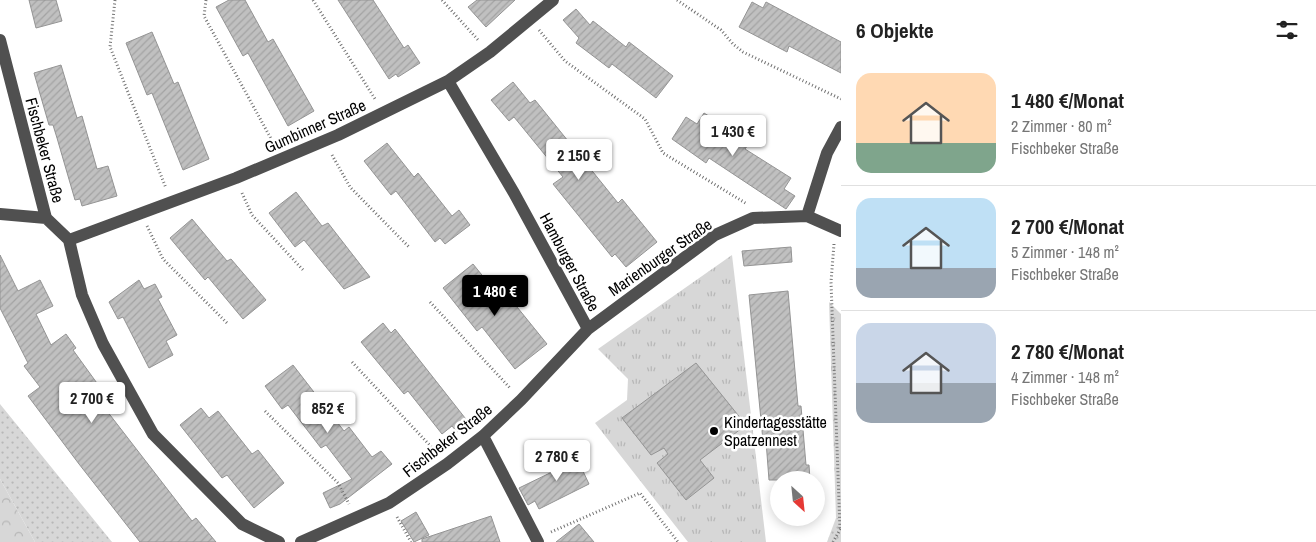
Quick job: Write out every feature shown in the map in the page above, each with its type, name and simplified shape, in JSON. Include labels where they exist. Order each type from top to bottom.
[{"type":"street","name":"Gumbinner Straße","points":[[69,240],[172,203],[325,141],[448,81],[490,52],[553,0]]},
{"type":"street","name":"Fischbeker Straße","points":[[0,40],[46,218],[69,240]]},
{"type":"street","name":"Hamburger Straße","points":[[448,81],[514,193],[588,329]]},
{"type":"street","points":[[807,216],[827,153],[841,127]]},
{"type":"street","points":[[0,214],[46,218]]},
{"type":"street","name":"Marienburger Straße","points":[[588,329],[715,235],[753,218],[807,216],[838,230]]},
{"type":"street","points":[[69,240],[82,295],[103,344],[153,434],[242,524],[279,542]]},
{"type":"street","name":"Fischbeker Straße","points":[[301,542],[389,503],[447,464],[483,436],[521,400],[588,329]]},
{"type":"street","points":[[483,436],[538,540]]},
{"type":"path","points":[[115,0],[110,47],[172,203]]},
{"type":"path","points":[[206,0],[204,16],[282,159]]},
{"type":"path","points":[[313,0],[383,113]]},
{"type":"path","points":[[442,0],[490,52]]},
{"type":"path","points":[[677,0],[721,30],[743,52],[841,99]]},
{"type":"path","points":[[530,20],[565,61],[645,119],[663,153],[748,204],[753,218]]},
{"type":"path","points":[[325,141],[350,187],[409,247]]},
{"type":"path","points":[[236,178],[252,215],[304,271]]},
{"type":"path","points":[[142,214],[164,259],[228,324]]},
{"type":"path","points":[[833,542],[840,529],[831,282],[838,230]]},
{"type":"path","points":[[430,302],[521,400]]},
{"type":"path","points":[[352,362],[447,464]]},
{"type":"path","points":[[265,411],[338,483],[356,518]]},
{"type":"path","points":[[538,540],[640,492],[678,542]]},
{"type":"path","points":[[389,503],[412,542]]},
{"type":"green space","points":[[732,255],[766,542],[688,542],[595,423],[627,400],[628,379],[598,349]]},
{"type":"green space","points":[[829,302],[841,314],[841,516],[836,518]]},
{"type":"green space","points":[[0,404],[112,542],[35,542],[0,479]]},
{"type":"green space","points":[[0,479],[35,542],[0,542]]},
{"type":"green space","points":[[841,516],[841,542],[827,542],[836,518]]},
{"type":"building","points":[[29,0],[56,0],[62,21],[36,28]]},
{"type":"building","points":[[229,0],[245,0],[268,42],[273,39],[314,111],[288,126],[248,53],[243,56],[216,7]]},
{"type":"building","points":[[338,0],[373,0],[404,48],[408,45],[420,63],[398,77],[396,74],[389,79]]},
{"type":"building","points":[[477,0],[515,0],[486,27],[468,7]]},
{"type":"building","points":[[752,2],[763,8],[766,2],[841,42],[841,73],[789,46],[787,52],[739,27]]},
{"type":"building","points":[[576,9],[590,25],[593,21],[626,47],[629,42],[673,76],[656,98],[612,64],[609,68],[576,43],[579,38],[563,20]]},
{"type":"building","points":[[152,32],[174,84],[178,82],[209,159],[183,170],[152,93],[147,95],[126,43]]},
{"type":"building","points":[[61,65],[77,118],[82,116],[97,169],[108,166],[117,196],[82,206],[80,199],[75,200],[53,125],[49,125],[34,73]]},
{"type":"building","points":[[513,82],[530,103],[535,100],[618,203],[622,199],[657,242],[626,267],[615,254],[612,257],[553,184],[563,177],[514,117],[509,121],[491,100]]},
{"type":"building","points":[[704,113],[750,142],[745,149],[791,178],[784,189],[795,196],[786,209],[709,158],[706,163],[672,139],[686,117],[697,124]]},
{"type":"building","points":[[387,143],[414,177],[418,173],[452,216],[459,210],[470,225],[445,244],[440,238],[435,242],[396,191],[391,195],[364,161]]},
{"type":"building","points":[[296,192],[322,226],[328,223],[370,277],[344,289],[304,240],[295,247],[269,213]]},
{"type":"building","points":[[192,219],[227,261],[231,259],[266,300],[243,319],[208,277],[205,280],[170,238]]},
{"type":"building","points":[[791,247],[792,262],[744,266],[742,251]]},
{"type":"building","points":[[0,255],[18,291],[40,280],[53,306],[36,314],[51,345],[66,334],[76,348],[73,350],[107,397],[100,402],[192,521],[196,518],[216,542],[140,542],[79,464],[28,396],[40,387],[24,366],[28,363],[0,308]]},
{"type":"building","points":[[473,264],[507,306],[513,302],[547,344],[515,369],[482,327],[477,331],[443,288]]},
{"type":"building","points":[[139,280],[144,289],[155,284],[162,297],[158,299],[177,335],[166,341],[173,355],[149,368],[123,317],[118,319],[109,302]]},
{"type":"building","points":[[788,291],[798,406],[801,406],[806,465],[809,465],[809,471],[770,471],[770,480],[766,441],[763,441],[749,295]]},
{"type":"building","points":[[383,323],[391,333],[395,329],[469,423],[457,432],[452,426],[442,434],[408,391],[404,394],[361,342]]},
{"type":"building","name":"Kindertagesstätte Spatzennest","points":[[696,363],[746,425],[700,460],[714,478],[686,500],[657,463],[668,454],[664,448],[651,455],[622,418]]},
{"type":"building","points":[[293,365],[344,431],[349,427],[372,457],[381,451],[392,464],[340,504],[330,508],[323,493],[352,479],[326,445],[321,448],[288,405],[282,409],[265,386]]},
{"type":"building","points":[[201,408],[209,418],[218,411],[252,454],[258,450],[284,483],[254,508],[227,475],[222,478],[180,425]]},
{"type":"building","points":[[581,451],[589,465],[582,469],[589,484],[539,509],[535,501],[528,505],[519,488],[552,472],[549,466]]},
{"type":"building","points":[[416,512],[429,535],[414,542],[401,521]]},
{"type":"building","points":[[491,516],[500,542],[422,542],[422,539]]},
{"type":"building","points":[[579,524],[594,542],[556,542]]},
{"type":"place","name":"Kindertagesstätte Spatzennest","points":[[714,431]]}]
